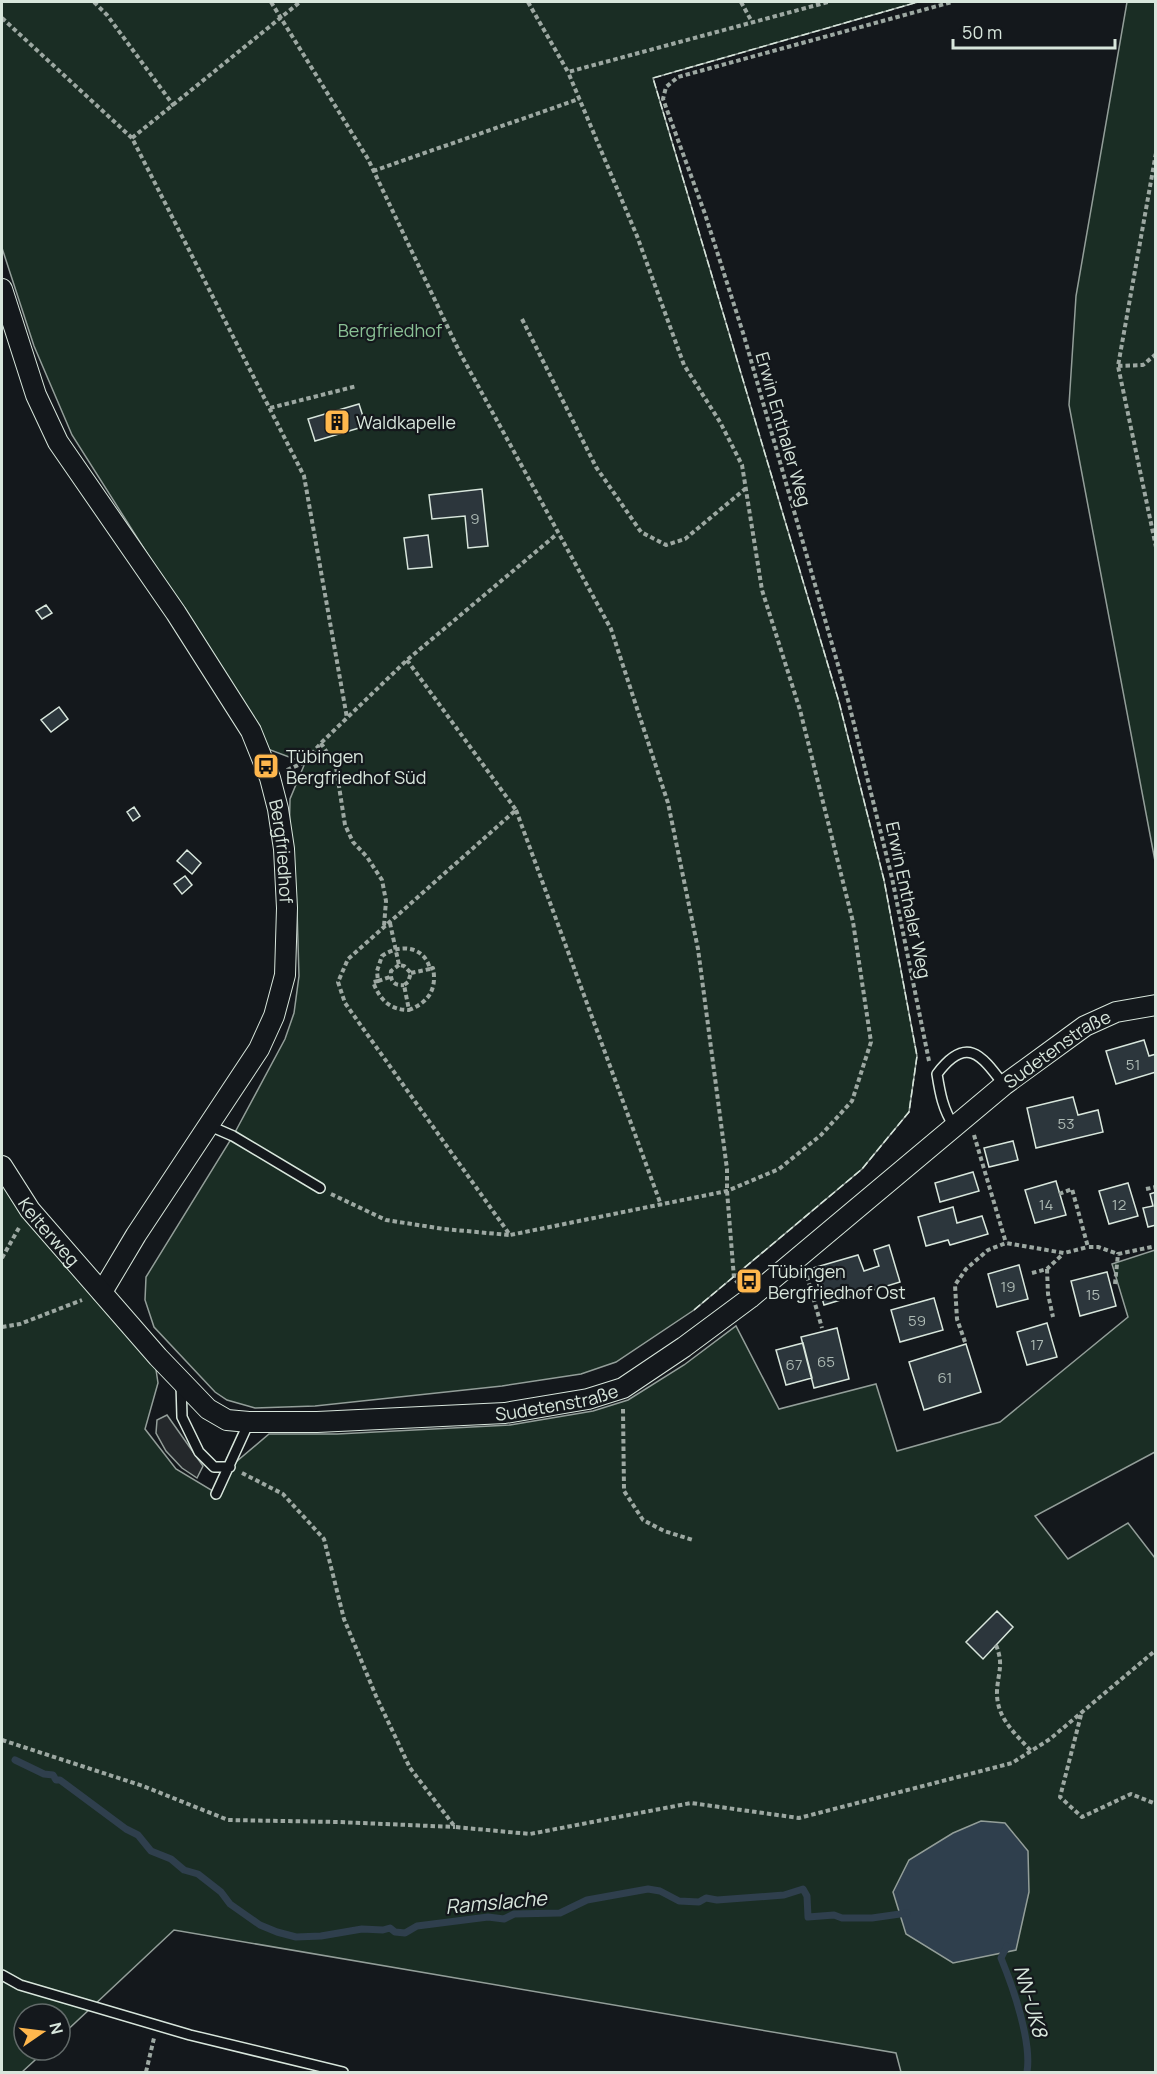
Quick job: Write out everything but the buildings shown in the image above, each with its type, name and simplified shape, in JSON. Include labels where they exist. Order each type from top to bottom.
[{"type":"street","name":"Bergfriedhof","points":[[2,289],[36,395],[58,442],[176,613],[251,731],[270,778],[278,809],[284,849],[287,908],[285,975],[274,1016],[259,1049],[136,1235],[102,1292]]},
{"type":"street","name":"Sudetenstraße","points":[[102,1292],[208,1409],[227,1420],[317,1422],[505,1413],[588,1399],[623,1388],[684,1347],[750,1298],[1004,1085],[1085,1026],[1116,1012],[1155,1005]]},
{"type":"street","name":"Kelterweg","points":[[2,1166],[30,1210],[102,1292]]},
{"type":"lane","points":[[961,1120],[948,1117],[940,1097],[937,1074],[945,1064],[957,1055],[970,1052],[982,1057],[1004,1085]]},
{"type":"lane","points":[[210,1126],[233,1136],[320,1188]]},
{"type":"lane","points":[[181,1381],[182,1417],[199,1452],[214,1467],[230,1467]]},
{"type":"lane","points":[[216,1494],[249,1422]]},
{"type":"lane","points":[[2,1975],[20,1985],[157,2026],[344,2073]]},
{"type":"path","points":[[94,2],[107,15],[174,106]]},
{"type":"path","points":[[272,2],[373,171],[460,353],[611,629],[668,803],[698,949],[727,1169],[734,1278],[750,1298]]},
{"type":"path","points":[[132,138],[300,2]]},
{"type":"path","points":[[320,1188],[386,1220],[444,1229],[510,1235],[727,1191],[779,1169],[821,1135],[852,1101],[871,1042],[853,922],[800,710],[762,590],[742,465],[720,422],[684,365],[637,236],[568,72],[528,2]]},
{"type":"path","points":[[741,2],[752,22]]},
{"type":"path","points":[[568,72],[828,2]]},
{"type":"path","name":"Erwin Enthaler Weg","points":[[937,1074],[927,1058],[892,878],[845,689],[744,336],[705,214],[663,99],[666,87],[678,77],[935,4],[952,2]]},
{"type":"path","points":[[2,18],[132,138],[304,476],[347,718]]},
{"type":"path","points":[[373,171],[579,99]]},
{"type":"path","points":[[1155,153],[1118,366],[1155,547]]},
{"type":"path","points":[[522,319],[596,467],[641,532],[666,544],[685,539],[746,488]]},
{"type":"path","points":[[1118,366],[1143,365],[1155,354]]},
{"type":"path","points":[[270,408],[357,386]]},
{"type":"path","points":[[305,762],[321,743],[407,660],[557,534]]},
{"type":"path","points":[[407,660],[516,810],[661,1205]]},
{"type":"path","points":[[321,743],[336,767],[345,825],[353,842],[367,857],[381,880],[386,901],[384,927]]},
{"type":"path","points":[[510,1235],[345,1003],[338,982],[348,959],[516,810]]},
{"type":"path","points":[[390,922],[399,965]]},
{"type":"path","points":[[378,981],[377,971],[382,956],[396,949],[415,950],[426,959],[430,969]]},
{"type":"path","points":[[399,965],[404,966],[411,973]]},
{"type":"path","points":[[399,965],[391,971],[390,977],[397,986],[404,986],[411,973]]},
{"type":"path","points":[[390,977],[373,982],[377,992],[386,1003],[399,1010],[409,1010],[421,1005],[431,994],[435,978],[433,968],[411,973]]},
{"type":"path","points":[[404,986],[409,1010]]},
{"type":"path","points":[[961,1120],[1006,1243]]},
{"type":"path","points":[[1146,1189],[1155,1187]]},
{"type":"path","points":[[1059,1194],[1072,1189],[1088,1247]]},
{"type":"path","points":[[2,1257],[30,1210]]},
{"type":"path","points":[[965,1342],[957,1319],[955,1285],[966,1269],[988,1250],[1006,1243],[1064,1253],[1098,1247],[1118,1254],[1155,1246]]},
{"type":"path","points":[[1032,1273],[1047,1269],[1064,1253]]},
{"type":"path","points":[[1115,1284],[1118,1254]]},
{"type":"path","points":[[801,1256],[822,1328]]},
{"type":"path","points":[[1047,1269],[1048,1294],[1053,1317]]},
{"type":"path","points":[[2,1327],[20,1324],[102,1292]]},
{"type":"path","points":[[623,1388],[624,1491],[643,1520],[664,1531],[693,1540]]},
{"type":"path","points":[[230,1467],[283,1494],[324,1539],[345,1619],[376,1696],[410,1768],[455,1827]]},
{"type":"path","points":[[996,1646],[1002,1664],[997,1693],[1004,1722],[1031,1751]]},
{"type":"path","points":[[2,1740],[143,1786],[228,1820],[455,1827],[530,1834],[691,1803],[798,1818],[1012,1763],[1050,1739],[1082,1714],[1155,1650]]},
{"type":"path","points":[[1082,1714],[1060,1797],[1082,1817],[1131,1794],[1155,1804]]},
{"type":"path","points":[[146,2073],[157,2026]]},
{"type":"green space","name":"Bergfriedhof","points":[[2,2],[918,2],[653,78],[839,702],[884,880],[917,1056],[909,1112],[862,1169],[694,1310],[616,1362],[581,1374],[502,1386],[315,1406],[255,1408],[227,1400],[215,1392],[154,1327],[145,1300],[146,1277],[233,1136],[285,1039],[294,1013],[299,976],[297,909],[289,844],[290,799],[305,763],[265,748],[183,610],[72,435],[34,346],[2,248]]},
{"type":"green space","points":[[1127,2],[1156,2],[1155,861],[1069,405],[1076,296]]},
{"type":"green space","points":[[2,1178],[155,1363],[158,1383],[145,1429],[176,1469],[216,1493],[230,1467],[269,1434],[337,1434],[510,1425],[593,1411],[628,1400],[684,1365],[736,1326],[779,1409],[876,1384],[897,1451],[1000,1422],[1128,1317],[1112,1264],[1155,1250],[1155,1452],[1035,1516],[1068,1559],[1128,1523],[1155,1558],[1155,2072],[901,2072],[896,2053],[174,1930],[72,2026],[72,2002],[12,2002],[12,2062],[33,2062],[22,2072],[2,2072]]},
{"type":"shaded area","points":[[167,1415],[203,1466],[197,1478],[182,1468],[166,1451],[156,1433],[157,1420]]},
{"type":"water","points":[[981,1821],[1005,1823],[1028,1851],[1029,1892],[1016,1950],[953,1963],[906,1934],[893,1892],[909,1860],[953,1833]]},
{"type":"waterway","name":"Ramslache","points":[[15,1760],[44,1774],[53,1775],[56,1780],[60,1780],[126,1829],[138,1835],[151,1851],[171,1859],[184,1870],[198,1874],[221,1892],[230,1904],[260,1925],[296,1937],[321,1936],[362,1929],[390,1928],[395,1932],[405,1933],[417,1926],[488,1917],[504,1919],[514,1914],[560,1913],[587,1900],[648,1889],[660,1891],[679,1901],[699,1902],[706,1898],[717,1900],[784,1895],[803,1889],[807,1896],[808,1917],[834,1915],[842,1918],[872,1918],[907,1913]]},
{"type":"waterway","name":"NN-UK8","points":[[1007,1946],[1001,1958],[1016,1999],[1024,2030],[1027,2046],[1027,2072]]},
{"type":"fence","points":[[694,1310],[862,1169],[909,1112],[917,1056],[884,880],[839,702],[653,78],[918,2]]},
{"type":"place","name":"Waldkapelle","points":[[337,422]]},
{"type":"place","name":"Tübingen Bergfriedhof Süd","points":[[266,766]]},
{"type":"place","name":"Tübingen Bergfriedhof Ost","points":[[749,1281]]}]
